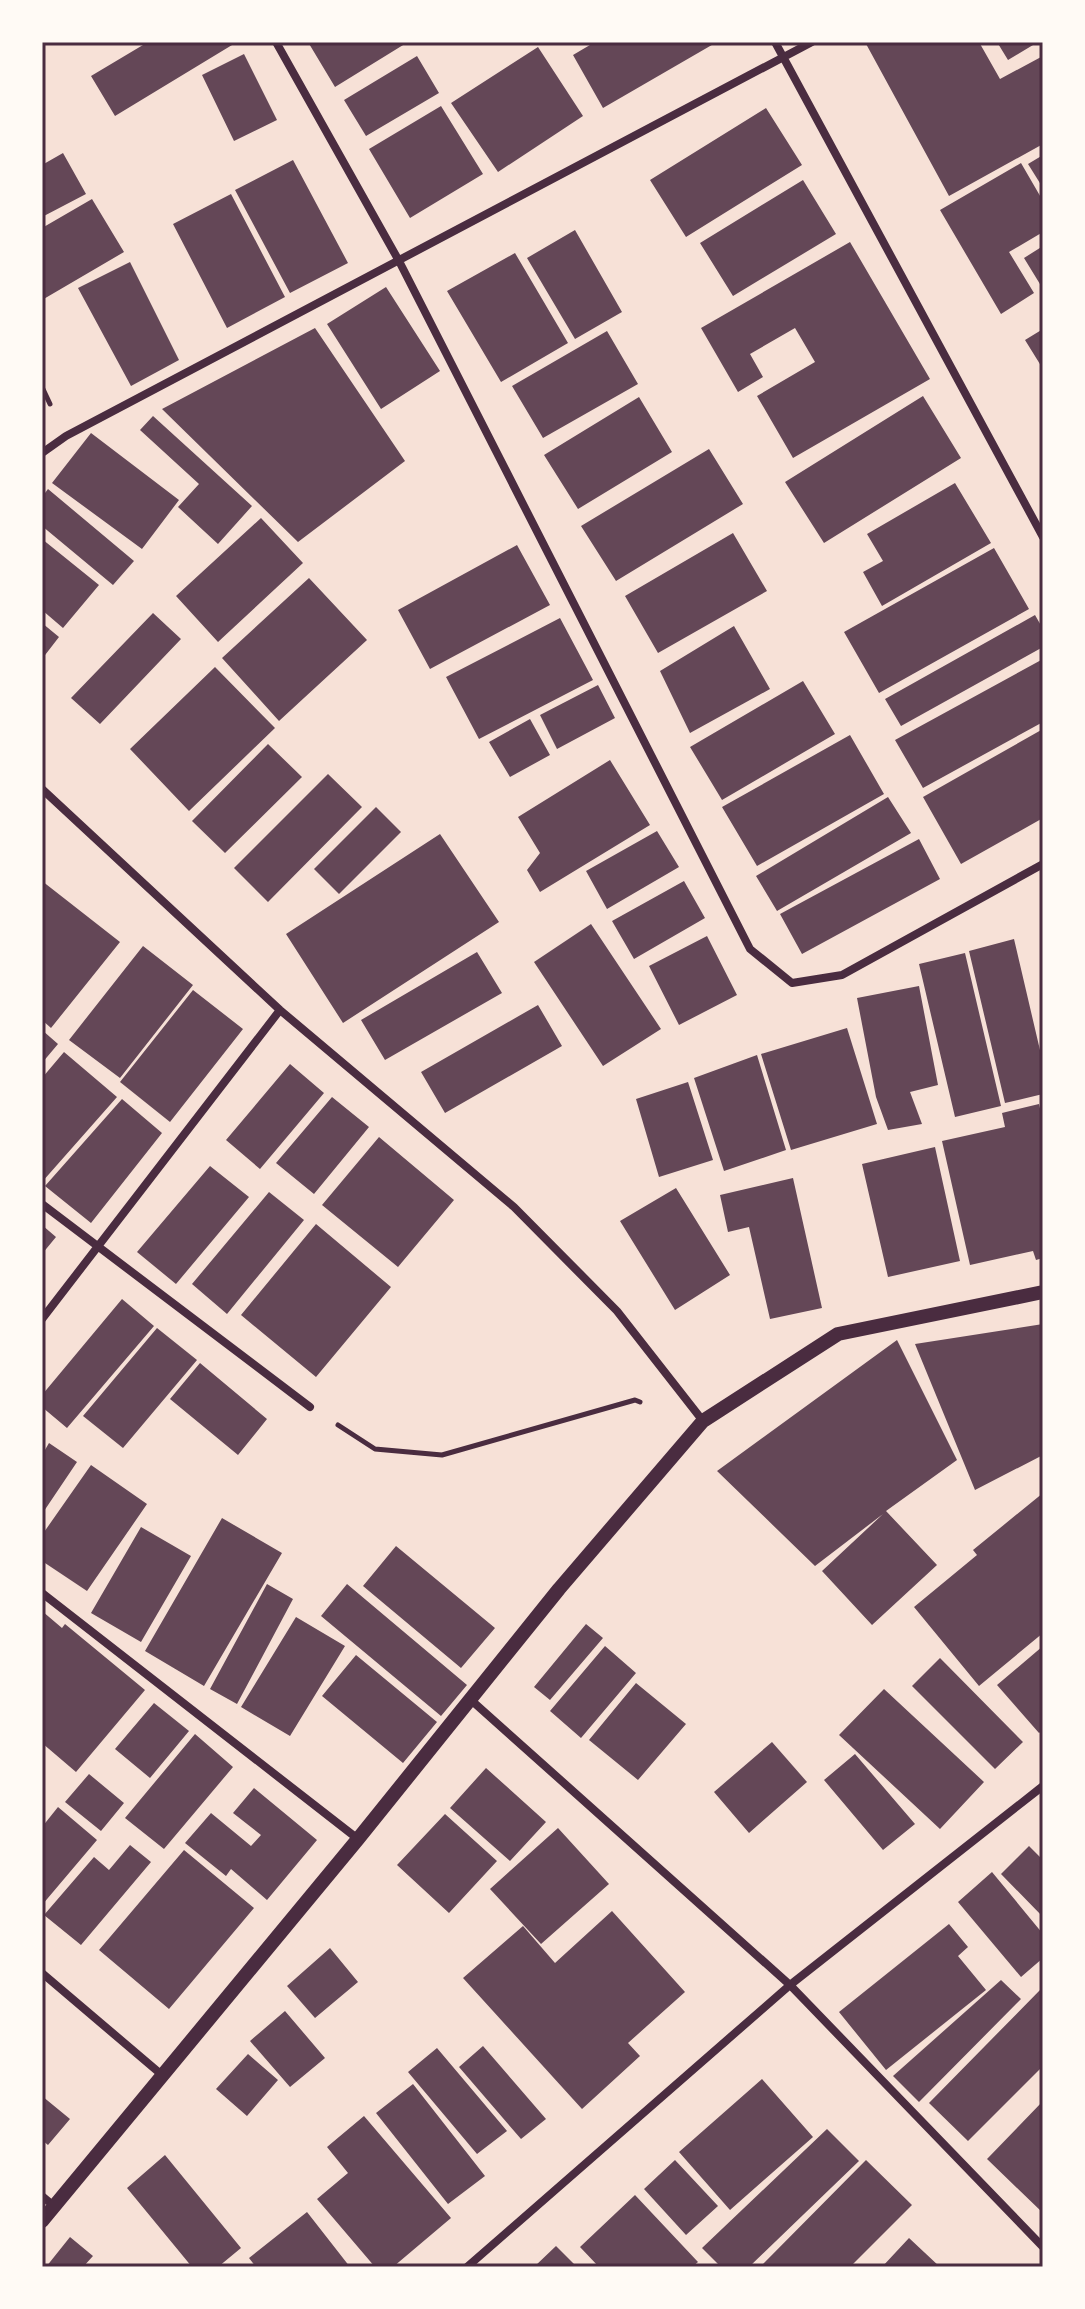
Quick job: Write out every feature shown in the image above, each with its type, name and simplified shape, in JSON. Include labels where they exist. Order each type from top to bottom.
[{"type":"street","points":[[276,42],[399,261],[750,949],[792,983],[842,975],[1043,864]]},
{"type":"street","points":[[775,42],[1043,537]]},
{"type":"street","points":[[42,453],[66,436],[812,42]]},
{"type":"street","points":[[42,789],[280,1010],[514,1207],[617,1311],[703,1421]]},
{"type":"street","points":[[42,1319],[280,1010]]},
{"type":"street","points":[[42,1204],[310,1407]]},
{"type":"street","points":[[42,2221],[358,1839],[559,1589],[703,1421],[838,1334],[1043,1292]]},
{"type":"street","points":[[42,1593],[358,1839]]},
{"type":"street","points":[[471,1700],[790,1985],[1043,2247]]},
{"type":"street","points":[[467,2267],[790,1985],[1043,1786]]},
{"type":"street","points":[[42,1973],[162,2075]]},
{"type":"street","points":[[42,2196],[54,2206]]},
{"type":"path","points":[[310,1407],[375,1449],[442,1455],[635,1400],[703,1421]]},
{"type":"building","points":[[148,42],[237,42],[115,116],[91,76]]},
{"type":"building","points":[[308,42],[408,42],[335,87]]},
{"type":"building","points":[[595,42],[717,42],[603,108],[573,55]]},
{"type":"building","points":[[865,42],[979,42],[1000,79],[1041,57],[1043,144],[949,196]]},
{"type":"building","points":[[997,42],[1038,42],[1008,60]]},
{"type":"building","points":[[538,47],[583,116],[498,172],[451,103]]},
{"type":"building","points":[[244,54],[277,120],[234,141],[202,75]]},
{"type":"building","points":[[417,56],[439,93],[366,136],[344,100]]},
{"type":"building","points":[[441,106],[483,174],[410,218],[369,149]]},
{"type":"building","points":[[766,108],[802,165],[686,237],[650,180]]},
{"type":"building","points":[[63,153],[86,194],[42,217],[42,165]]},
{"type":"building","points":[[1043,155],[1043,188],[1028,164]]},
{"type":"building","points":[[293,160],[348,263],[290,293],[235,190]]},
{"type":"building","points":[[1021,163],[1043,201],[1043,232],[1009,252],[1034,293],[1001,314],[940,210]]},
{"type":"building","points":[[803,180],[836,234],[733,296],[700,243]]},
{"type":"building","points":[[231,194],[285,297],[227,328],[173,224]]},
{"type":"building","points":[[92,199],[124,252],[42,300],[42,228]]},
{"type":"building","points":[[575,230],[622,312],[575,339],[527,258]]},
{"type":"building","points":[[850,242],[930,379],[793,458],[757,396],[815,362],[795,328],[750,354],[763,377],[738,392],[701,328]]},
{"type":"building","points":[[1043,246],[1043,289],[1024,258]]},
{"type":"building","points":[[515,253],[568,343],[501,382],[447,291]]},
{"type":"building","points":[[130,262],[179,360],[131,386],[78,288]]},
{"type":"building","points":[[386,287],[440,371],[381,409],[327,324]]},
{"type":"building","points":[[315,328],[405,461],[298,542],[162,409]]},
{"type":"building","points":[[1043,329],[1043,369],[1025,340]]},
{"type":"building","points":[[607,331],[638,384],[543,438],[512,386]]},
{"type":"building","points":[[923,396],[961,458],[824,543],[785,482]]},
{"type":"building","points":[[639,397],[672,452],[578,509],[544,455]]},
{"type":"building","points":[[153,416],[252,506],[218,544],[178,507],[199,484],[140,430]]},
{"type":"building","points":[[91,433],[179,500],[142,549],[52,483]]},
{"type":"building","points":[[709,449],[743,504],[616,581],[581,526]]},
{"type":"building","points":[[955,483],[991,543],[882,606],[863,572],[883,561],[867,534]]},
{"type":"building","points":[[48,489],[134,561],[113,585],[42,526],[42,497]]},
{"type":"building","points":[[261,518],[303,563],[218,642],[176,596]]},
{"type":"building","points":[[733,533],[767,591],[658,653],[625,596]]},
{"type":"building","points":[[42,539],[99,585],[63,628],[42,610]]},
{"type":"building","points":[[517,545],[550,605],[430,669],[398,610]]},
{"type":"building","points":[[994,548],[1029,609],[879,693],[844,632]]},
{"type":"building","points":[[309,578],[367,640],[279,721],[222,658]]},
{"type":"building","points":[[153,613],[181,639],[100,724],[71,698]]},
{"type":"building","points":[[1035,615],[1043,629],[1043,647],[901,726],[885,699]]},
{"type":"building","points":[[560,618],[593,680],[479,739],[446,677]]},
{"type":"building","points":[[42,623],[59,637],[42,659]]},
{"type":"building","points":[[734,626],[770,689],[690,733],[660,671]]},
{"type":"building","points":[[1043,659],[1043,722],[923,788],[895,740]]},
{"type":"building","points":[[215,667],[275,728],[189,811],[130,749]]},
{"type":"building","points":[[803,681],[835,734],[722,800],[690,747]]},
{"type":"building","points":[[598,685],[615,718],[557,749],[540,715]]},
{"type":"building","points":[[530,719],[550,755],[510,777],[489,742]]},
{"type":"building","points":[[1043,729],[1043,818],[961,864],[923,797]]},
{"type":"building","points":[[850,735],[884,794],[757,866],[722,807]]},
{"type":"building","points":[[268,744],[302,777],[225,853],[192,821]]},
{"type":"building","points":[[610,760],[650,825],[540,892],[527,870],[540,853],[518,817]]},
{"type":"building","points":[[328,774],[362,807],[268,902],[234,868]]},
{"type":"building","points":[[888,797],[911,833],[777,911],[756,876]]},
{"type":"building","points":[[376,807],[401,832],[339,894],[314,869]]},
{"type":"building","points":[[657,831],[679,867],[607,909],[586,871]]},
{"type":"building","points":[[440,834],[499,922],[343,1023],[286,934]]},
{"type":"building","points":[[919,839],[940,879],[802,954],[780,914]]},
{"type":"building","points":[[42,881],[120,942],[51,1028],[42,1020]]},
{"type":"building","points":[[684,881],[705,918],[634,959],[612,921]]},
{"type":"building","points":[[591,924],[661,1029],[603,1066],[534,962]]},
{"type":"building","points":[[707,936],[737,995],[679,1025],[649,966]]},
{"type":"building","points":[[1014,939],[1043,1063],[1043,1094],[1005,1103],[969,951]]},
{"type":"building","points":[[143,946],[193,985],[120,1078],[69,1040]]},
{"type":"building","points":[[477,952],[502,993],[385,1060],[361,1020]]},
{"type":"building","points":[[965,953],[1001,1106],[955,1117],[919,964]]},
{"type":"building","points":[[919,986],[938,1085],[910,1092],[922,1124],[888,1130],[876,1097],[857,998]]},
{"type":"building","points":[[193,990],[243,1029],[170,1122],[120,1082]]},
{"type":"building","points":[[538,1005],[562,1046],[445,1113],[421,1072]]},
{"type":"building","points":[[847,1028],[877,1124],[791,1150],[761,1054]]},
{"type":"building","points":[[42,1030],[58,1044],[42,1063]]},
{"type":"building","points":[[64,1052],[117,1097],[42,1182],[42,1078]]},
{"type":"building","points":[[757,1055],[786,1150],[724,1171],[694,1078]]},
{"type":"building","points":[[290,1064],[324,1093],[260,1169],[226,1140]]},
{"type":"building","points":[[688,1082],[713,1160],[659,1177],[636,1099]]},
{"type":"building","points":[[332,1097],[369,1127],[314,1194],[276,1163]]},
{"type":"building","points":[[122,1099],[162,1133],[91,1223],[45,1186]]},
{"type":"building","points":[[1039,1104],[1043,1122],[1043,1258],[1036,1260],[1033,1251],[970,1265],[942,1141],[1005,1127],[1002,1113]]},
{"type":"building","points":[[379,1137],[454,1200],[398,1267],[322,1205]]},
{"type":"building","points":[[935,1147],[960,1261],[888,1277],[862,1164]]},
{"type":"building","points":[[210,1166],[249,1197],[176,1284],[137,1252]]},
{"type":"building","points":[[793,1178],[822,1308],[770,1319],[749,1227],[728,1232],[720,1195]]},
{"type":"building","points":[[676,1188],[730,1275],[675,1310],[620,1221]]},
{"type":"building","points":[[269,1192],[304,1220],[227,1314],[192,1284]]},
{"type":"building","points":[[316,1224],[391,1287],[316,1377],[241,1315]]},
{"type":"building","points":[[42,1225],[56,1237],[42,1254]]},
{"type":"building","points":[[122,1299],[154,1326],[67,1428],[42,1407],[42,1395]]},
{"type":"building","points":[[1043,1324],[1043,1455],[975,1490],[915,1344]]},
{"type":"building","points":[[157,1328],[197,1360],[123,1448],[83,1416]]},
{"type":"building","points":[[897,1340],[957,1460],[886,1511],[937,1565],[872,1625],[822,1571],[883,1514],[815,1566],[717,1471]]},
{"type":"building","points":[[200,1363],[267,1419],[238,1455],[170,1399]]},
{"type":"building","points":[[49,1443],[77,1462],[42,1514],[42,1455]]},
{"type":"building","points":[[91,1465],[147,1504],[87,1591],[42,1561],[42,1535]]},
{"type":"building","points":[[1043,1493],[1043,1633],[979,1686],[914,1607],[977,1555],[973,1550]]},
{"type":"building","points":[[222,1518],[282,1553],[204,1686],[145,1651]]},
{"type":"building","points":[[141,1527],[191,1556],[141,1642],[91,1613]]},
{"type":"building","points":[[396,1546],[495,1628],[461,1668],[363,1586]]},
{"type":"building","points":[[267,1584],[293,1599],[237,1704],[210,1689]]},
{"type":"building","points":[[347,1584],[467,1685],[441,1716],[321,1616]]},
{"type":"building","points":[[42,1611],[62,1628],[65,1624],[145,1690],[76,1772],[42,1743]]},
{"type":"building","points":[[296,1617],[345,1646],[290,1736],[241,1707]]},
{"type":"building","points":[[586,1624],[603,1638],[550,1700],[534,1687]]},
{"type":"building","points":[[605,1646],[636,1673],[581,1738],[550,1711]]},
{"type":"building","points":[[1043,1646],[1043,1730],[1039,1733],[997,1685]]},
{"type":"building","points":[[356,1655],[437,1722],[403,1763],[322,1696]]},
{"type":"building","points":[[940,1658],[1023,1742],[995,1769],[912,1686]]},
{"type":"building","points":[[636,1683],[686,1724],[638,1780],[589,1740]]},
{"type":"building","points":[[884,1689],[984,1782],[940,1829],[839,1735]]},
{"type":"building","points":[[154,1703],[189,1731],[150,1778],[115,1749]]},
{"type":"building","points":[[195,1734],[233,1767],[164,1849],[125,1818]]},
{"type":"building","points":[[772,1742],[807,1782],[749,1833],[714,1792]]},
{"type":"building","points":[[855,1754],[915,1824],[883,1850],[824,1780]]},
{"type":"building","points":[[486,1768],[546,1822],[510,1861],[450,1808]]},
{"type":"building","points":[[89,1774],[124,1803],[101,1831],[65,1802]]},
{"type":"building","points":[[254,1788],[317,1840],[267,1900],[231,1869],[226,1876],[185,1843],[211,1813],[251,1846],[261,1835],[233,1813]]},
{"type":"building","points":[[58,1807],[97,1840],[42,1905],[42,1827]]},
{"type":"building","points":[[445,1814],[497,1861],[449,1913],[397,1865]]},
{"type":"building","points":[[558,1828],[609,1884],[541,1944],[490,1889]]},
{"type":"building","points":[[130,1845],[151,1862],[81,1945],[44,1915],[94,1857],[109,1870]]},
{"type":"building","points":[[1029,1846],[1043,1860],[1043,1917],[1001,1874]]},
{"type":"building","points":[[184,1850],[254,1908],[169,2009],[99,1950]]},
{"type":"building","points":[[992,1872],[1043,1934],[1043,1958],[1021,1977],[958,1902]]},
{"type":"building","points":[[612,1911],[685,1992],[628,2043],[640,2056],[582,2109],[463,1978],[523,1926],[555,1963]]},
{"type":"building","points":[[949,1924],[968,1947],[958,1956],[986,1990],[886,2070],[839,2012]]},
{"type":"building","points":[[330,1948],[358,1982],[315,2018],[287,1986]]},
{"type":"building","points":[[1001,1980],[1021,1999],[919,2102],[893,2076]]},
{"type":"building","points":[[1041,1989],[1043,2066],[968,2141],[929,2103]]},
{"type":"building","points":[[285,2011],[325,2058],[290,2087],[250,2041]]},
{"type":"building","points":[[483,2046],[546,2119],[521,2139],[459,2067]]},
{"type":"building","points":[[437,2048],[507,2131],[477,2154],[408,2072]]},
{"type":"building","points":[[248,2054],[278,2080],[247,2116],[216,2089]]},
{"type":"building","points":[[762,2079],[813,2137],[730,2210],[679,2152]]},
{"type":"building","points":[[413,2084],[485,2176],[448,2204],[376,2113]]},
{"type":"building","points":[[42,2096],[70,2119],[48,2145],[42,2140]]},
{"type":"building","points":[[1043,2101],[1043,2213],[987,2159]]},
{"type":"building","points":[[364,2116],[451,2218],[393,2267],[375,2267],[317,2199],[348,2173],[327,2147]]},
{"type":"building","points":[[827,2129],[859,2161],[749,2267],[721,2267],[702,2248]]},
{"type":"building","points":[[165,2155],[241,2248],[218,2267],[192,2267],[127,2188]]},
{"type":"building","points":[[675,2160],[718,2206],[686,2235],[644,2189]]},
{"type":"building","points":[[866,2160],[912,2205],[850,2267],[766,2267],[763,2264]]},
{"type":"building","points":[[635,2195],[698,2262],[692,2267],[599,2267],[580,2247]]},
{"type":"building","points":[[307,2212],[350,2267],[256,2267],[249,2258]]},
{"type":"building","points":[[70,2237],[93,2256],[83,2267],[46,2267]]},
{"type":"building","points":[[909,2238],[940,2267],[882,2267]]},
{"type":"building","points":[[556,2246],[577,2267],[534,2267]]}]
